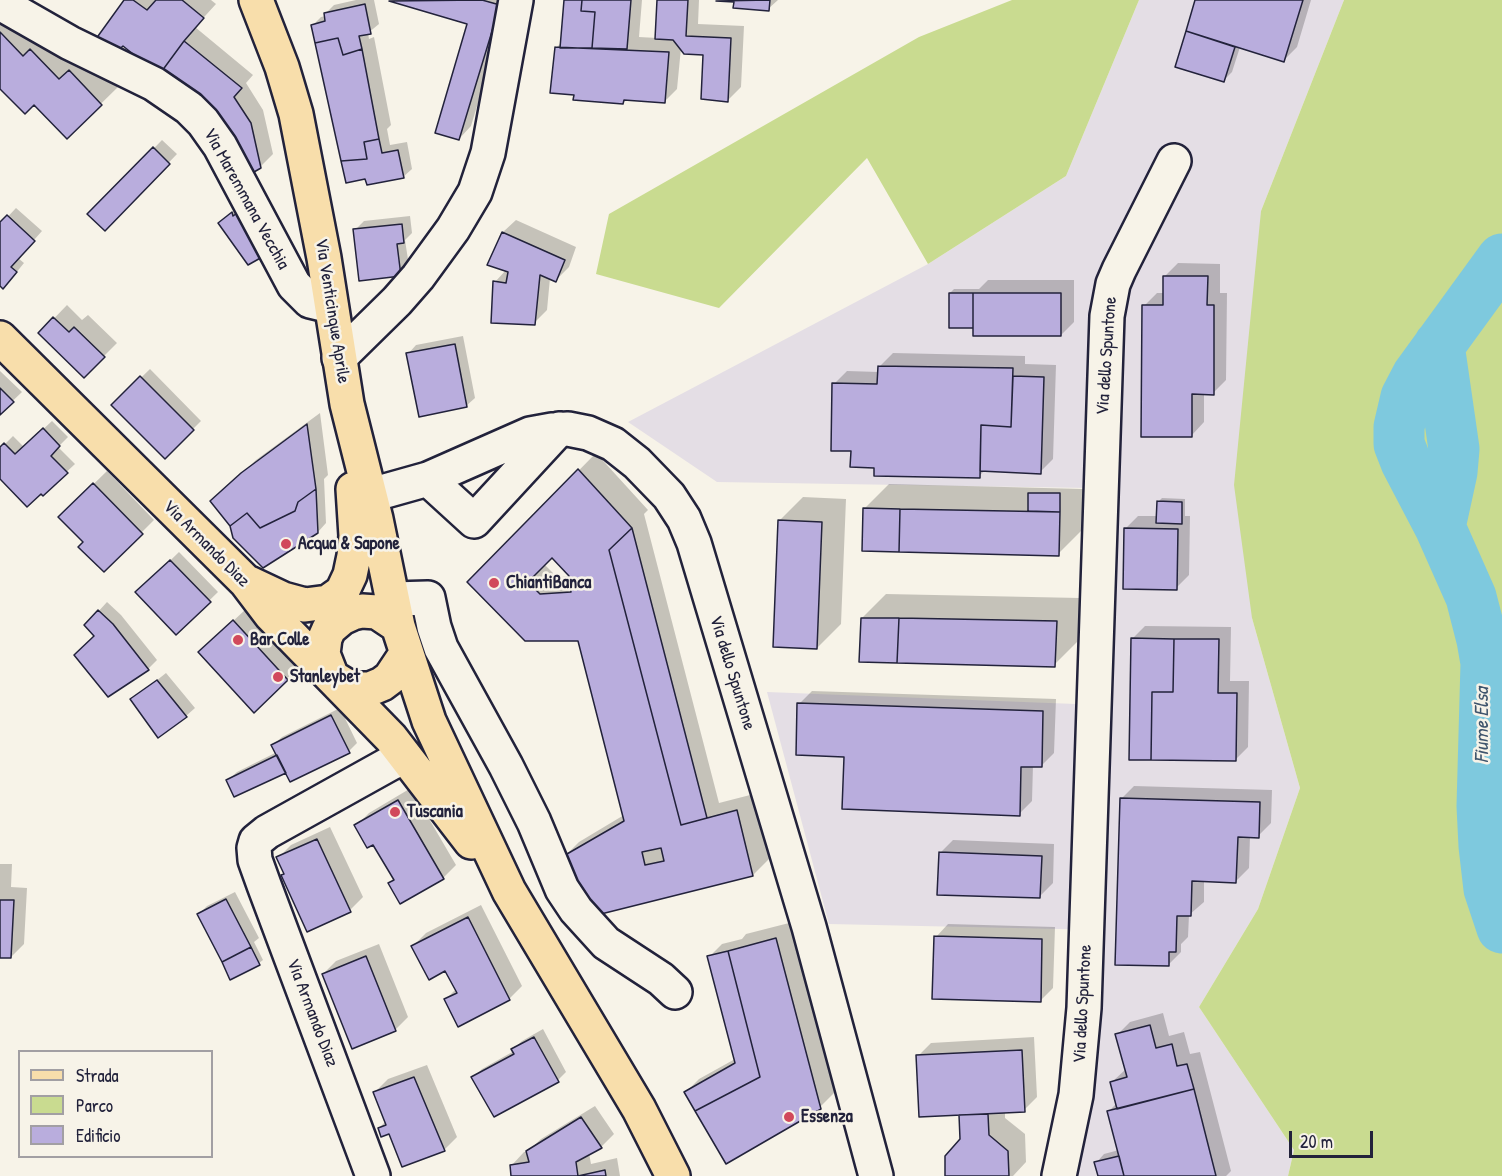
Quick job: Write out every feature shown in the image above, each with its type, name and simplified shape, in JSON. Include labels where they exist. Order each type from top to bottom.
[{"type":"main road","name":"Via Venticinque Aprile","points":[[256,0],[282,67],[296,114],[332,306],[347,404],[371,495],[399,626]]},
{"type":"main road","name":"Via Armando Diaz","points":[[0,338],[246,582],[271,615],[385,732],[509,891]]},
{"type":"main road","points":[[246,582],[283,599],[305,605],[328,602],[342,592],[346,585],[354,556],[356,536],[347,404]]},
{"type":"main road","points":[[370,611],[384,615],[399,626],[390,678],[369,689],[357,689],[333,677],[325,660],[324,647],[329,629],[335,623],[353,613],[370,611]]},
{"type":"main road","name":"Via Armando Diaz","points":[[399,626],[429,721],[509,891],[649,1127],[674,1176]]},
{"type":"main road","points":[[405,757],[419,744],[429,721]]},
{"type":"street","points":[[339,358],[418,277],[468,207],[485,167],[516,0]]},
{"type":"street","name":"Via Maremmana Vecchia","points":[[0,3],[70,43],[154,84],[196,115],[212,134],[229,162],[294,285],[310,301],[332,306]]},
{"type":"street","name":"Via dello Spuntone","points":[[1059,1176],[1076,1095],[1084,1008],[1107,316],[1113,284],[1119,270],[1174,161]]},
{"type":"street","points":[[428,479],[474,521],[559,429]]},
{"type":"street","name":"Via dello Spuntone","points":[[371,495],[428,479],[530,434],[559,429],[578,430],[597,437],[630,456],[669,496],[689,531],[809,927],[876,1176]]},
{"type":"street","points":[[441,648],[399,626],[428,598],[441,648],[473,704],[534,822],[567,898],[584,921],[606,943],[660,979],[675,992]]},
{"type":"street","name":"Via Armando Diaz","points":[[373,1176],[264,885],[255,860],[254,849],[256,841],[267,832],[405,757]]},
{"type":"shaded area","points":[[1139,0],[1344,0],[1261,211],[1252,618],[1300,788],[1258,909],[1199,1007],[1294,1150],[1288,1176],[1073,1176],[1099,1022],[1105,930],[829,924],[767,692],[1076,704],[1088,488],[717,482],[628,422],[928,264],[1066,176]]},
{"type":"green space","points":[[1012,0],[1139,0],[1066,176],[928,264],[867,158],[719,308],[596,274],[609,214],[919,37]]},
{"type":"green space","points":[[1344,0],[1502,0],[1502,1176],[1288,1176],[1294,1150],[1199,1007],[1258,909],[1300,788],[1252,618],[1234,485],[1261,211]]},
{"type":"building","points":[[124,0],[133,0],[147,10],[156,0],[182,0],[204,18],[159,75],[123,46],[115,53],[93,43]]},
{"type":"building","points":[[482,0],[500,5],[459,140],[435,133],[467,24],[389,1]]},
{"type":"building","points":[[564,0],[582,0],[581,11],[595,12],[592,48],[560,48]]},
{"type":"building","points":[[582,0],[631,0],[627,49],[592,48],[595,12],[581,11]]},
{"type":"building","points":[[657,0],[688,0],[686,36],[731,38],[728,102],[701,99],[703,55],[684,54],[673,40],[655,39]]},
{"type":"building","points":[[770,0],[769,11],[733,8],[734,2],[716,1]]},
{"type":"building","points":[[1195,0],[1303,0],[1284,62],[1186,31]]},
{"type":"building","points":[[365,4],[371,34],[359,36],[362,49],[343,55],[338,38],[315,43],[311,25],[325,21],[324,13]]},
{"type":"building","points":[[1186,31],[1235,47],[1224,82],[1175,67]]},
{"type":"building","points":[[0,32],[23,56],[30,49],[59,79],[69,70],[102,105],[67,139],[34,105],[25,114],[0,89]]},
{"type":"building","points":[[338,38],[343,55],[362,49],[379,139],[364,142],[367,159],[341,161],[315,43]]},
{"type":"building","points":[[184,41],[242,88],[234,97],[251,123],[261,168],[247,176],[159,75]]},
{"type":"building","points":[[555,47],[669,52],[665,103],[624,100],[623,104],[573,100],[574,95],[550,93]]},
{"type":"building","points":[[379,139],[382,153],[398,150],[404,178],[367,185],[365,179],[346,183],[341,161],[367,159],[364,142]]},
{"type":"building","points":[[153,147],[170,164],[105,231],[87,214]]},
{"type":"building","points":[[243,209],[264,256],[248,265],[218,223],[232,212],[233,216]]},
{"type":"building","points":[[7,215],[35,241],[11,267],[17,272],[3,289],[0,286],[0,222]]},
{"type":"building","points":[[402,224],[404,243],[397,244],[401,276],[359,281],[353,229]]},
{"type":"building","points":[[502,232],[565,260],[556,282],[540,275],[535,325],[491,323],[493,281],[506,283],[508,272],[487,265]]},
{"type":"building","points":[[1163,276],[1208,276],[1207,305],[1214,305],[1214,395],[1192,394],[1192,437],[1141,437],[1142,305],[1163,305]]},
{"type":"building","points":[[949,293],[973,293],[973,328],[949,328]]},
{"type":"building","points":[[973,293],[1061,293],[1061,336],[973,336]]},
{"type":"building","points":[[53,317],[69,332],[74,327],[105,357],[84,378],[38,333]]},
{"type":"building","points":[[455,344],[467,407],[419,417],[406,353]]},
{"type":"building","points":[[878,366],[1013,368],[1011,427],[981,425],[980,478],[874,476],[874,468],[850,467],[851,451],[831,451],[832,383],[877,384]]},
{"type":"building","points":[[140,376],[194,430],[165,459],[111,405]]},
{"type":"building","points":[[1013,376],[1044,377],[1041,474],[980,471],[981,425],[1011,427]]},
{"type":"building","points":[[0,388],[14,402],[0,415]]},
{"type":"building","points":[[307,424],[316,489],[298,502],[295,511],[260,528],[247,513],[230,526],[210,501],[241,473]]},
{"type":"building","points":[[43,428],[60,446],[51,456],[68,473],[27,507],[0,479],[0,447],[4,443],[15,454]]},
{"type":"building","points":[[578,469],[632,528],[609,550],[681,825],[737,810],[753,876],[593,916],[560,858],[624,821],[578,641],[525,641],[467,582]],"holes":[[[552,558],[569,576],[571,592],[540,594],[528,582]],[[661,848],[664,861],[645,865],[642,852]]]},
{"type":"building","points":[[93,483],[143,534],[104,572],[78,547],[83,542],[58,517]]},
{"type":"building","points":[[316,489],[318,533],[263,568],[233,538],[230,526],[247,513],[260,528],[295,511],[298,502]]},
{"type":"building","points":[[1028,493],[1060,493],[1060,512],[1028,511]]},
{"type":"building","points":[[1157,501],[1182,502],[1182,524],[1156,523]]},
{"type":"building","points":[[863,508],[900,509],[899,552],[862,551]]},
{"type":"building","points":[[900,509],[1060,512],[1059,556],[899,552]]},
{"type":"building","points":[[778,520],[822,522],[817,649],[773,647]]},
{"type":"building","points":[[632,528],[707,818],[681,825],[609,550]]},
{"type":"building","points":[[1124,528],[1178,529],[1177,590],[1123,589]]},
{"type":"building","points":[[170,560],[211,602],[176,635],[135,592]]},
{"type":"building","points":[[98,610],[113,624],[149,670],[108,697],[74,655],[94,636],[84,625]]},
{"type":"building","points":[[861,618],[899,618],[897,663],[859,662]]},
{"type":"building","points":[[899,618],[1057,621],[1055,667],[897,663]]},
{"type":"building","points":[[233,620],[288,680],[254,713],[198,652]]},
{"type":"building","points":[[1131,638],[1174,639],[1173,692],[1152,692],[1151,760],[1129,760]]},
{"type":"building","points":[[1174,639],[1219,639],[1218,693],[1237,693],[1236,761],[1151,760],[1152,692],[1173,692]]},
{"type":"building","points":[[157,680],[187,717],[158,738],[130,699]]},
{"type":"building","points":[[797,703],[1043,711],[1042,767],[1021,767],[1020,816],[842,809],[844,757],[796,755]]},
{"type":"building","points":[[331,715],[350,753],[290,782],[271,745]]},
{"type":"building","points":[[277,755],[286,773],[234,797],[226,780]]},
{"type":"building","points":[[1120,798],[1260,802],[1259,838],[1238,837],[1236,883],[1192,881],[1191,916],[1177,916],[1176,952],[1169,952],[1169,966],[1115,965]]},
{"type":"building","points":[[398,800],[444,879],[400,904],[388,883],[394,880],[373,845],[367,848],[354,825]]},
{"type":"building","points":[[317,839],[351,912],[307,932],[281,875],[284,874],[276,857]]},
{"type":"building","points":[[939,852],[1042,856],[1040,898],[937,895]]},
{"type":"building","points":[[226,899],[251,947],[222,962],[197,914]]},
{"type":"building","points":[[0,900],[14,900],[11,958],[0,958]]},
{"type":"building","points":[[468,917],[510,1000],[458,1027],[444,999],[457,993],[445,971],[429,980],[411,946]]},
{"type":"building","points":[[934,936],[1042,939],[1041,1002],[932,999]]},
{"type":"building","points":[[776,938],[821,1109],[726,1164],[695,1111],[760,1077],[728,951]]},
{"type":"building","points":[[251,947],[260,965],[230,980],[222,962]]},
{"type":"building","points":[[728,951],[760,1077],[695,1111],[684,1092],[735,1063],[707,956]]},
{"type":"building","points":[[366,956],[396,1031],[352,1049],[322,974]]},
{"type":"building","points":[[1150,1025],[1156,1048],[1172,1044],[1177,1066],[1187,1064],[1194,1089],[1117,1109],[1110,1082],[1127,1077],[1115,1034]]},
{"type":"building","points":[[534,1037],[559,1082],[494,1117],[471,1077],[514,1054],[511,1049]]},
{"type":"building","points":[[1022,1050],[1025,1112],[919,1117],[916,1055]]},
{"type":"building","points":[[414,1077],[445,1151],[402,1167],[389,1134],[381,1137],[378,1128],[386,1125],[373,1092]]},
{"type":"building","points":[[1194,1089],[1216,1176],[1124,1176],[1107,1111]]},
{"type":"building","points":[[988,1114],[989,1135],[1008,1151],[1009,1176],[945,1176],[945,1156],[960,1139],[959,1115]]},
{"type":"building","points":[[581,1117],[602,1148],[576,1162],[578,1176],[511,1176],[510,1165],[529,1162],[526,1151]]},
{"type":"building","points":[[1119,1156],[1124,1176],[1098,1176],[1094,1162]]},
{"type":"building","points":[[605,1170],[606,1176],[578,1176]]},
{"type":"waterway","name":"Fiume Elsa","points":[[1502,259],[1417,376],[1406,397],[1399,427],[1399,444],[1406,462],[1440,527],[1471,597],[1482,640],[1486,663],[1482,806],[1484,846],[1489,889],[1502,928]]},
{"type":"waterway","name":"Fiume Elsa","points":[[1439,345],[1454,449],[1452,472],[1440,527]]},
{"type":"place","name":"Acqua & Sapone","points":[[286,544]]},
{"type":"place","name":"ChiantiBanca","points":[[494,583]]},
{"type":"place","name":"Bar Colle","points":[[238,640]]},
{"type":"place","name":"Stanleybet","points":[[278,677]]},
{"type":"place","name":"Tuscania","points":[[395,812]]},
{"type":"place","name":"Essenza","points":[[789,1117]]}]
